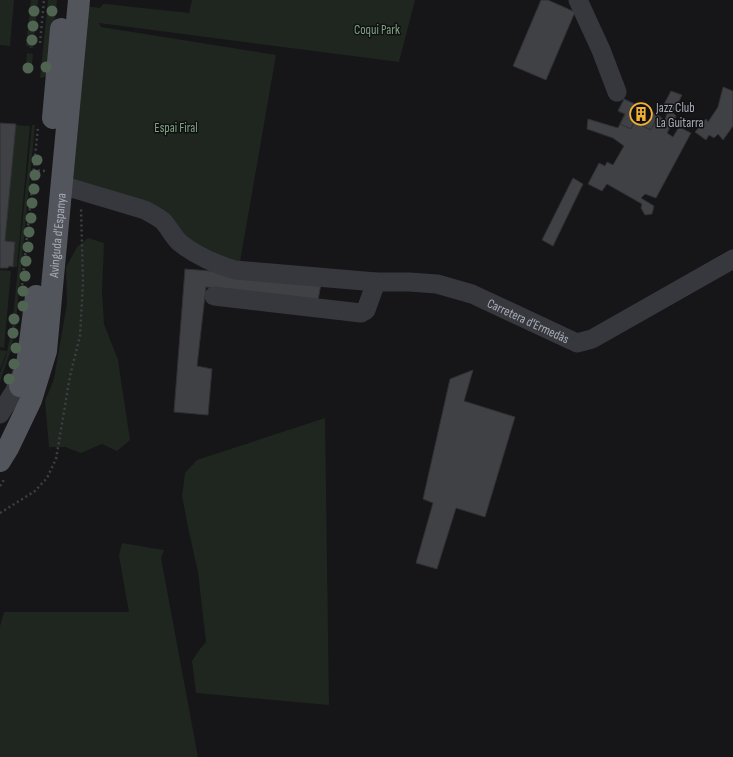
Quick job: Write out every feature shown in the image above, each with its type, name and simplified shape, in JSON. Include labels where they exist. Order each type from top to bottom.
[{"type":"main road","name":"Avinguda d'Espanya","points":[[0,461],[8,448],[31,400],[46,351],[61,186],[75,1]]},
{"type":"main road","name":"Avinguda d'Espanya","points":[[0,431],[16,398],[27,365],[75,1]]},
{"type":"street","points":[[578,0],[601,50],[617,92]]},
{"type":"street","name":"Carretera d'Ermedàs","points":[[61,186],[65,185],[145,210],[162,221],[178,241],[203,258],[221,266],[235,270],[376,282],[437,284],[479,298],[577,343],[592,339],[733,259]]},
{"type":"street","points":[[214,296],[362,313],[366,310],[376,282]]},
{"type":"street","points":[[0,414],[14,392],[28,354]]},
{"type":"path","points":[[40,44],[44,0]]},
{"type":"path","points":[[22,291],[39,120]]},
{"type":"path","points":[[0,513],[35,491],[47,478],[56,459],[70,376],[80,336],[83,283],[80,211],[84,192]]},
{"type":"green space","points":[[0,0],[14,0],[10,46],[0,45]]},
{"type":"green space","points":[[31,0],[38,0],[33,48],[29,48],[29,46],[26,46]]},
{"type":"green space","points":[[48,0],[57,0],[50,73],[45,77],[40,78]]},
{"type":"green space","name":"Espai Firal","points":[[192,0],[415,0],[399,62],[99,23],[101,27],[276,55],[240,262],[230,261],[185,238],[71,186],[85,6],[100,8],[103,4],[106,4],[189,13]]},
{"type":"green space","points":[[27,53],[33,54],[31,73],[25,72]]},
{"type":"green space","points":[[15,125],[30,126],[17,267],[13,267],[15,242],[5,241]]},
{"type":"green space","points":[[32,125],[35,125],[16,322],[11,350],[0,382],[0,373],[6,356],[12,328]]},
{"type":"green space","points":[[88,238],[104,243],[102,290],[104,324],[118,360],[130,440],[117,451],[102,444],[81,453],[65,447],[49,447],[45,401],[54,379],[67,303],[66,267],[77,247]]},
{"type":"green space","points":[[0,270],[11,271],[4,348],[0,347]]},
{"type":"green space","points":[[0,350],[7,351],[0,370]]},
{"type":"green space","points":[[325,418],[329,705],[196,693],[192,661],[206,642],[198,572],[182,496],[185,473],[197,460]]},
{"type":"green space","points":[[122,543],[164,550],[161,558],[198,757],[0,757],[0,626],[4,612],[129,612],[119,556]]},
{"type":"building","points":[[541,0],[548,0],[575,12],[546,80],[513,66]]},
{"type":"building","points":[[723,87],[733,91],[733,126],[723,140],[718,134],[714,138],[709,135],[706,140],[695,132],[706,119],[708,122],[718,107]]},
{"type":"building","points":[[671,91],[682,95],[673,113],[676,116],[667,133],[673,137],[679,127],[691,133],[656,198],[645,194],[641,198],[654,206],[652,214],[645,215],[641,208],[642,204],[607,184],[602,191],[588,184],[599,163],[605,166],[607,162],[613,165],[624,146],[613,138],[587,129],[588,119],[618,128],[625,114],[618,111],[624,99],[658,115],[665,121],[667,112],[662,108]]},
{"type":"building","name":"Jazz Club La Guitarra","points":[[624,99],[658,115],[651,130],[634,122],[631,129],[620,124],[625,114],[618,111]]},
{"type":"building","points":[[0,123],[16,124],[5,241],[15,242],[13,267],[9,266],[8,268],[0,268]]},
{"type":"building","points":[[573,178],[583,184],[553,246],[542,240]]},
{"type":"building","points":[[185,269],[321,284],[318,300],[206,287],[197,366],[212,369],[208,415],[174,412]]},
{"type":"building","points":[[473,370],[464,401],[515,417],[485,517],[456,508],[437,569],[416,563],[433,503],[423,499],[450,379]]},
{"type":"place","name":"Jazz Club La Guitarra","points":[[641,114]]},
{"type":"park label","name":"Coqui Park","points":[[377,29]]}]
